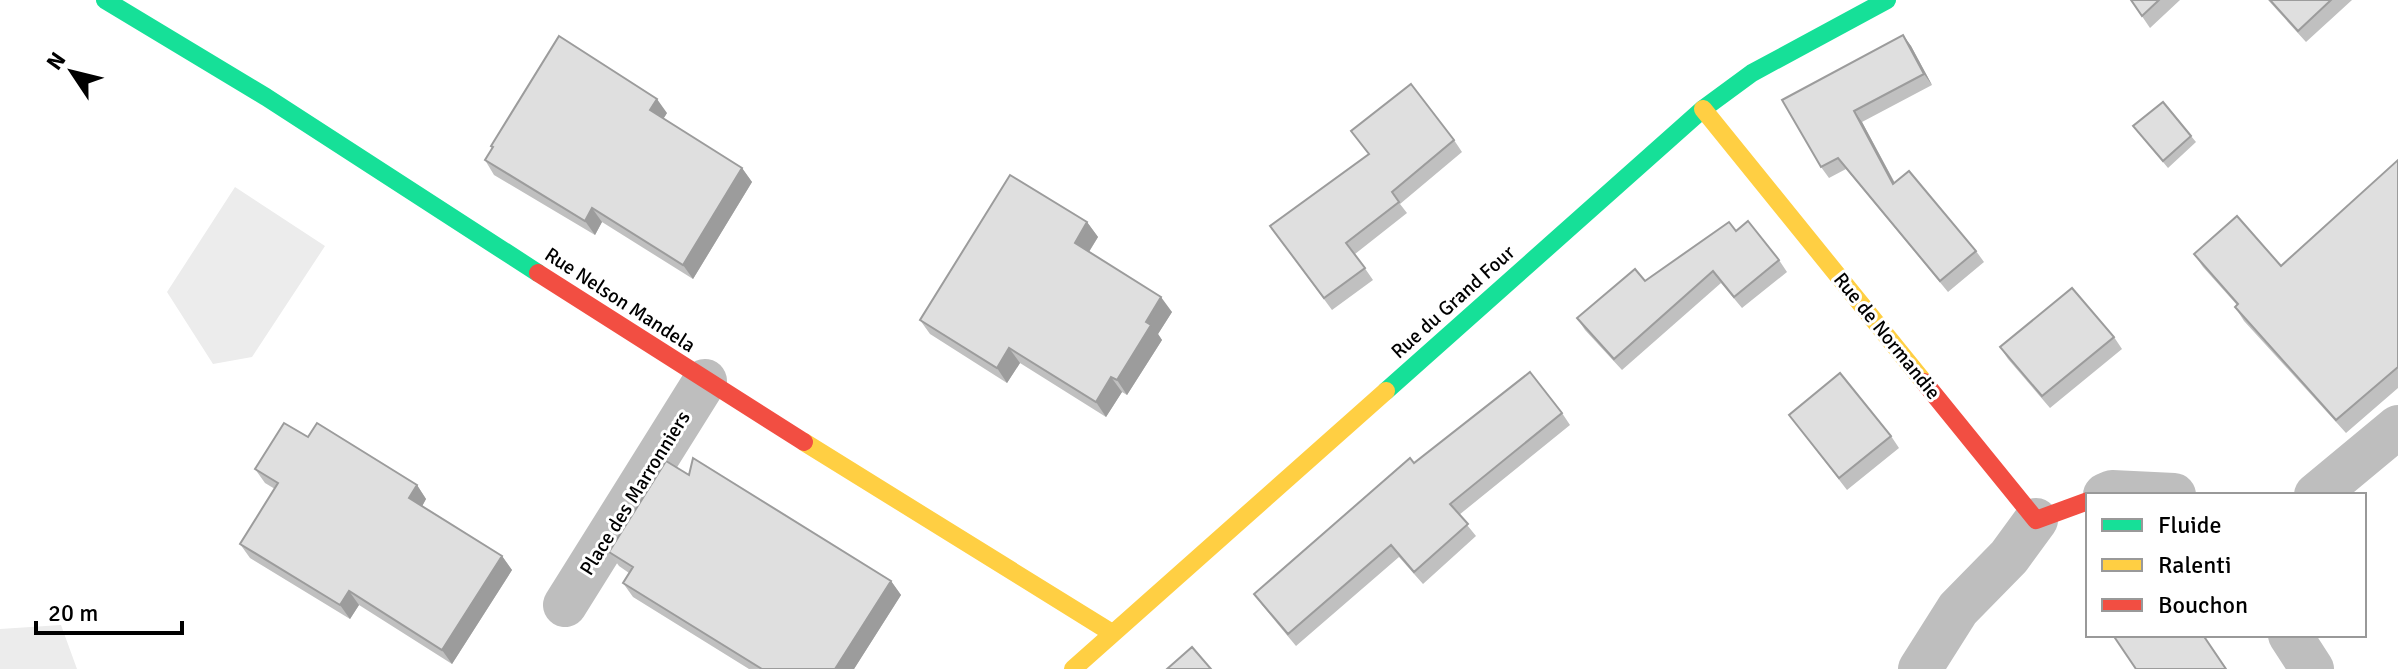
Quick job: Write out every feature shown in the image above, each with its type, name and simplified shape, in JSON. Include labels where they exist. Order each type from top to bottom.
[{"type":"street","name":"Rue Nelson Mandela","points":[[105,0],[266,97],[705,381],[1112,633]]},
{"type":"street","name":"Rue du Grand Four","points":[[1073,669],[1703,109],[1752,73],[1887,0]]},
{"type":"street","name":"Rue de Normandie","points":[[1703,109],[2036,520]]},
{"type":"street","name":"Place des Marronniers","points":[[565,605],[705,381]]},
{"type":"street","points":[[2318,493],[2398,427]]},
{"type":"street","points":[[2110,493],[2133,493]]},
{"type":"street","points":[[1920,669],[1958,609],[2009,557],[2036,520],[2086,502]]},
{"type":"street","points":[[2291,637],[2312,669]]},
{"type":"shaded area","points":[[235,187],[325,246],[252,357],[213,364],[167,292]]},
{"type":"shaded area","points":[[61,625],[77,669],[0,669],[0,629]]},
{"type":"building","points":[[2131,0],[2159,0],[2142,16]]},
{"type":"building","points":[[2270,0],[2331,0],[2298,31]]},
{"type":"building","points":[[1903,35],[1924,74],[1854,111],[1893,184],[1909,171],[1976,251],[1940,281],[1838,158],[1821,167],[1782,100]]},
{"type":"building","points":[[559,36],[657,99],[650,110],[742,168],[683,265],[592,208],[585,221],[485,160]]},
{"type":"building","points":[[1411,84],[1454,140],[1392,192],[1399,202],[1346,243],[1365,268],[1324,298],[1270,226],[1369,154],[1351,131]]},
{"type":"building","points":[[2163,102],[2191,136],[2163,161],[2133,126]]},
{"type":"building","points":[[2398,160],[2398,367],[2336,420],[2235,307],[2238,304],[2194,254],[2237,216],[2281,266]]},
{"type":"building","points":[[1010,175],[1087,222],[1075,243],[1161,297],[1146,322],[1151,325],[1117,380],[1111,377],[1096,402],[1009,348],[997,368],[920,320]]},
{"type":"building","points":[[1748,221],[1779,260],[1734,297],[1713,271],[1614,359],[1577,318],[1635,269],[1645,281],[1729,222],[1736,231]]},
{"type":"building","points":[[2072,288],[2114,337],[2042,396],[2000,347]]},
{"type":"building","points":[[1530,372],[1562,413],[1450,504],[1468,524],[1414,572],[1391,545],[1288,634],[1254,594],[1410,458],[1414,463]]},
{"type":"building","points":[[1840,373],[1891,436],[1839,478],[1789,415]]},
{"type":"building","points":[[284,423],[308,437],[317,423],[417,485],[409,498],[502,556],[442,650],[349,591],[340,605],[240,544],[278,483],[255,469]]},
{"type":"building","points":[[693,458],[891,581],[835,669],[762,669],[623,583],[633,567],[609,552],[666,461],[689,475]]},
{"type":"building","points":[[2114,637],[2204,637],[2226,669],[2136,669]]},
{"type":"building","points":[[1192,647],[1211,669],[1167,669]]},
{"type":"traffic: fast","points":[[105,0],[266,97],[538,273]]},
{"type":"traffic: fast","points":[[1386,391],[1703,109],[1752,73],[1887,0]]},
{"type":"traffic: slow","points":[[1703,109],[1924,382]]},
{"type":"traffic: slow","points":[[1073,669],[1386,391]]},
{"type":"traffic: slow","points":[[804,442],[1112,633]]},
{"type":"traffic: jam","points":[[538,273],[804,442]]},
{"type":"traffic: jam","points":[[1924,382],[2036,520],[2086,502]]}]
